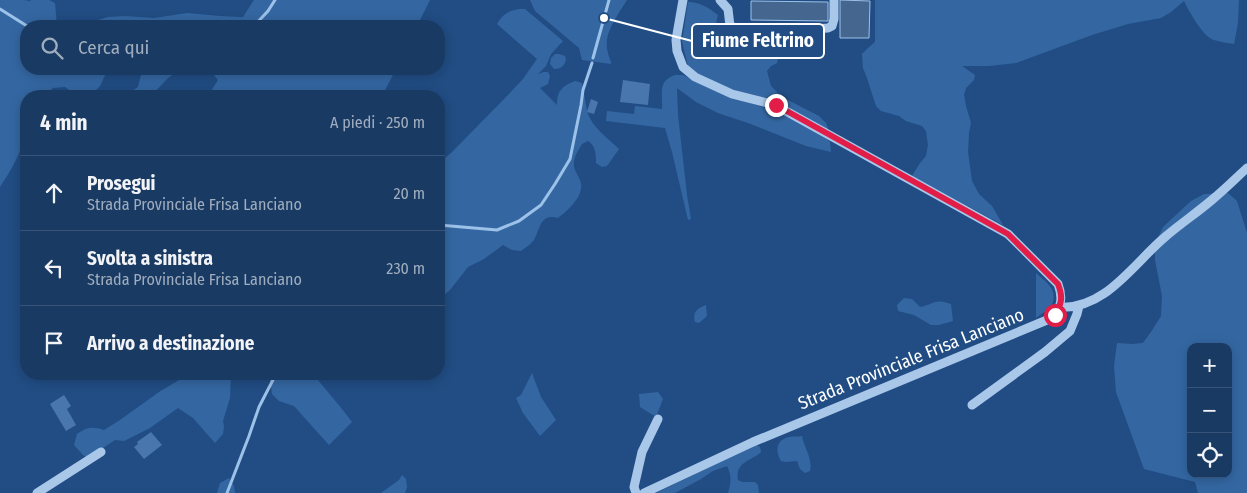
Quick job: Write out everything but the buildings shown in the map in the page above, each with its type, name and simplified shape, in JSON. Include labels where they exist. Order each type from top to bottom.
[{"type":"street","points":[[683,0],[676,40],[682,67],[695,77],[732,94],[776,105],[1008,234],[1058,284],[1062,295],[1060,307],[1079,306],[1096,298],[1117,284],[1164,238],[1213,199],[1247,168]]},
{"type":"street","points":[[720,0],[728,9],[730,26],[740,30],[769,32],[828,28],[832,26],[834,19],[834,0]]},
{"type":"street","points":[[972,405],[1045,352],[1070,331],[1079,306]]},
{"type":"street","name":"Strada Provinciale Frisa Lanciano","points":[[644,493],[753,442],[1047,320],[1055,315],[1060,307]]},
{"type":"street","points":[[636,493],[634,488],[642,452],[658,420]]},
{"type":"street","points":[[37,493],[101,452]]},
{"type":"shaded area","points":[[0,0],[49,0],[55,3],[56,20],[20,20],[20,75],[105,75],[96,90],[69,90],[65,87],[53,88],[51,90],[20,90],[20,150],[0,187]]},
{"type":"shaded area","points":[[254,0],[430,0],[420,20],[98,20],[125,16],[154,18],[187,13],[243,17]]},
{"type":"shaded area","points":[[530,0],[627,0],[608,34],[607,48],[611,64],[582,60],[579,48],[535,11]]},
{"type":"shaded area","points":[[840,0],[870,1],[869,38],[840,38]]},
{"type":"shaded area","points":[[875,0],[1239,0],[1238,23],[1234,44],[1216,41],[1205,34],[1184,1],[1161,18],[1128,24],[1092,35],[1016,63],[962,66],[975,75],[974,80],[966,88],[964,95],[971,123],[968,152],[972,181],[979,194],[992,206],[1003,225],[912,176],[926,156],[928,145],[926,131],[922,126],[881,111],[876,106],[863,68],[862,54],[875,42]]},
{"type":"shaded area","points":[[751,1],[828,2],[828,21],[751,20]]},
{"type":"shaded area","points":[[688,2],[704,6],[718,15],[712,40],[729,50],[780,51],[777,63],[767,71],[771,86],[782,97],[819,116],[826,123],[830,134],[745,94],[700,77],[688,66],[682,42]]},
{"type":"shaded area","points":[[525,9],[563,41],[551,54],[546,66],[538,74],[548,72],[550,76],[548,84],[540,88],[557,105],[559,93],[564,87],[575,81],[582,83],[589,116],[600,131],[619,149],[607,166],[602,167],[596,163],[593,145],[588,141],[582,144],[574,161],[580,180],[581,191],[567,211],[558,218],[552,217],[544,220],[534,240],[521,251],[512,250],[503,245],[484,259],[468,267],[445,294],[445,158],[523,79],[537,59],[497,24],[501,18],[512,11]]},
{"type":"shaded area","points":[[555,54],[565,56],[566,60],[562,67],[554,69],[550,64],[551,58]]},
{"type":"shaded area","points":[[141,75],[172,75],[157,90],[133,90],[138,87]]},
{"type":"shaded area","points":[[214,75],[393,75],[385,90],[212,90],[218,80]]},
{"type":"shaded area","points":[[675,75],[683,75],[737,99],[778,112],[827,139],[830,142],[831,152],[806,146],[718,113],[696,102],[677,88],[678,115],[691,219],[688,220],[665,128],[606,121],[607,111],[634,114],[635,106],[662,109],[663,84]]},
{"type":"shaded area","points":[[1228,193],[1237,201],[1247,233],[1247,493],[1198,493],[1195,482],[1144,469],[1116,392],[1114,366],[1117,343],[1143,343],[1161,316],[1162,296],[1155,260],[1155,244],[1163,227],[1191,201],[1204,194]]},
{"type":"shaded area","points":[[1036,273],[1051,288],[1054,296],[1051,307],[1036,318]]},
{"type":"shaded area","points":[[904,298],[912,299],[920,307],[938,302],[951,304],[953,321],[931,325],[914,315],[898,311],[897,305]]},
{"type":"shaded area","points":[[706,305],[707,316],[699,323],[695,322],[694,316],[696,311]]},
{"type":"shaded area","points":[[532,373],[541,397],[556,420],[540,436],[523,413],[516,398],[521,395]]},
{"type":"shaded area","points":[[179,380],[231,380],[230,398],[223,421],[223,434],[215,443],[193,418],[178,408],[150,428],[124,441],[115,440],[88,458],[74,445],[77,434],[90,428],[104,430]]},
{"type":"shaded area","points":[[270,380],[318,380],[352,422],[329,445],[294,406],[279,401],[272,394]]},
{"type":"shaded area","points":[[658,392],[663,399],[656,417],[640,407],[639,394]]},
{"type":"shaded area","points":[[802,436],[811,467],[810,471],[805,473],[800,469],[797,461],[781,461],[777,450],[779,443],[785,438]]},
{"type":"shaded area","points":[[752,446],[760,447],[761,452],[742,465],[739,469],[738,480],[742,482],[755,482],[758,485],[759,493],[728,493],[730,473],[727,466],[713,471],[675,493],[656,493]]},
{"type":"shaded area","points":[[402,475],[406,479],[407,487],[405,493],[381,493],[399,480]]},
{"type":"shaded area","points":[[229,478],[234,486],[235,493],[217,493],[220,483]]},
{"type":"waterway","points":[[260,20],[275,0]]},
{"type":"waterway","points":[[593,58],[609,0]]},
{"type":"waterway","points":[[0,9],[20,22]]},
{"type":"waterway","points":[[445,226],[497,230],[519,221],[541,205],[570,159],[583,90],[592,63]]},
{"type":"waterway","points":[[227,493],[259,407],[273,380]]},
{"type":"place","name":"Fiume Feltrino","points":[[604,18]]},
{"type":"route","points":[[776,105],[1008,234],[1058,284],[1062,295],[1060,307],[1055,315]]}]
